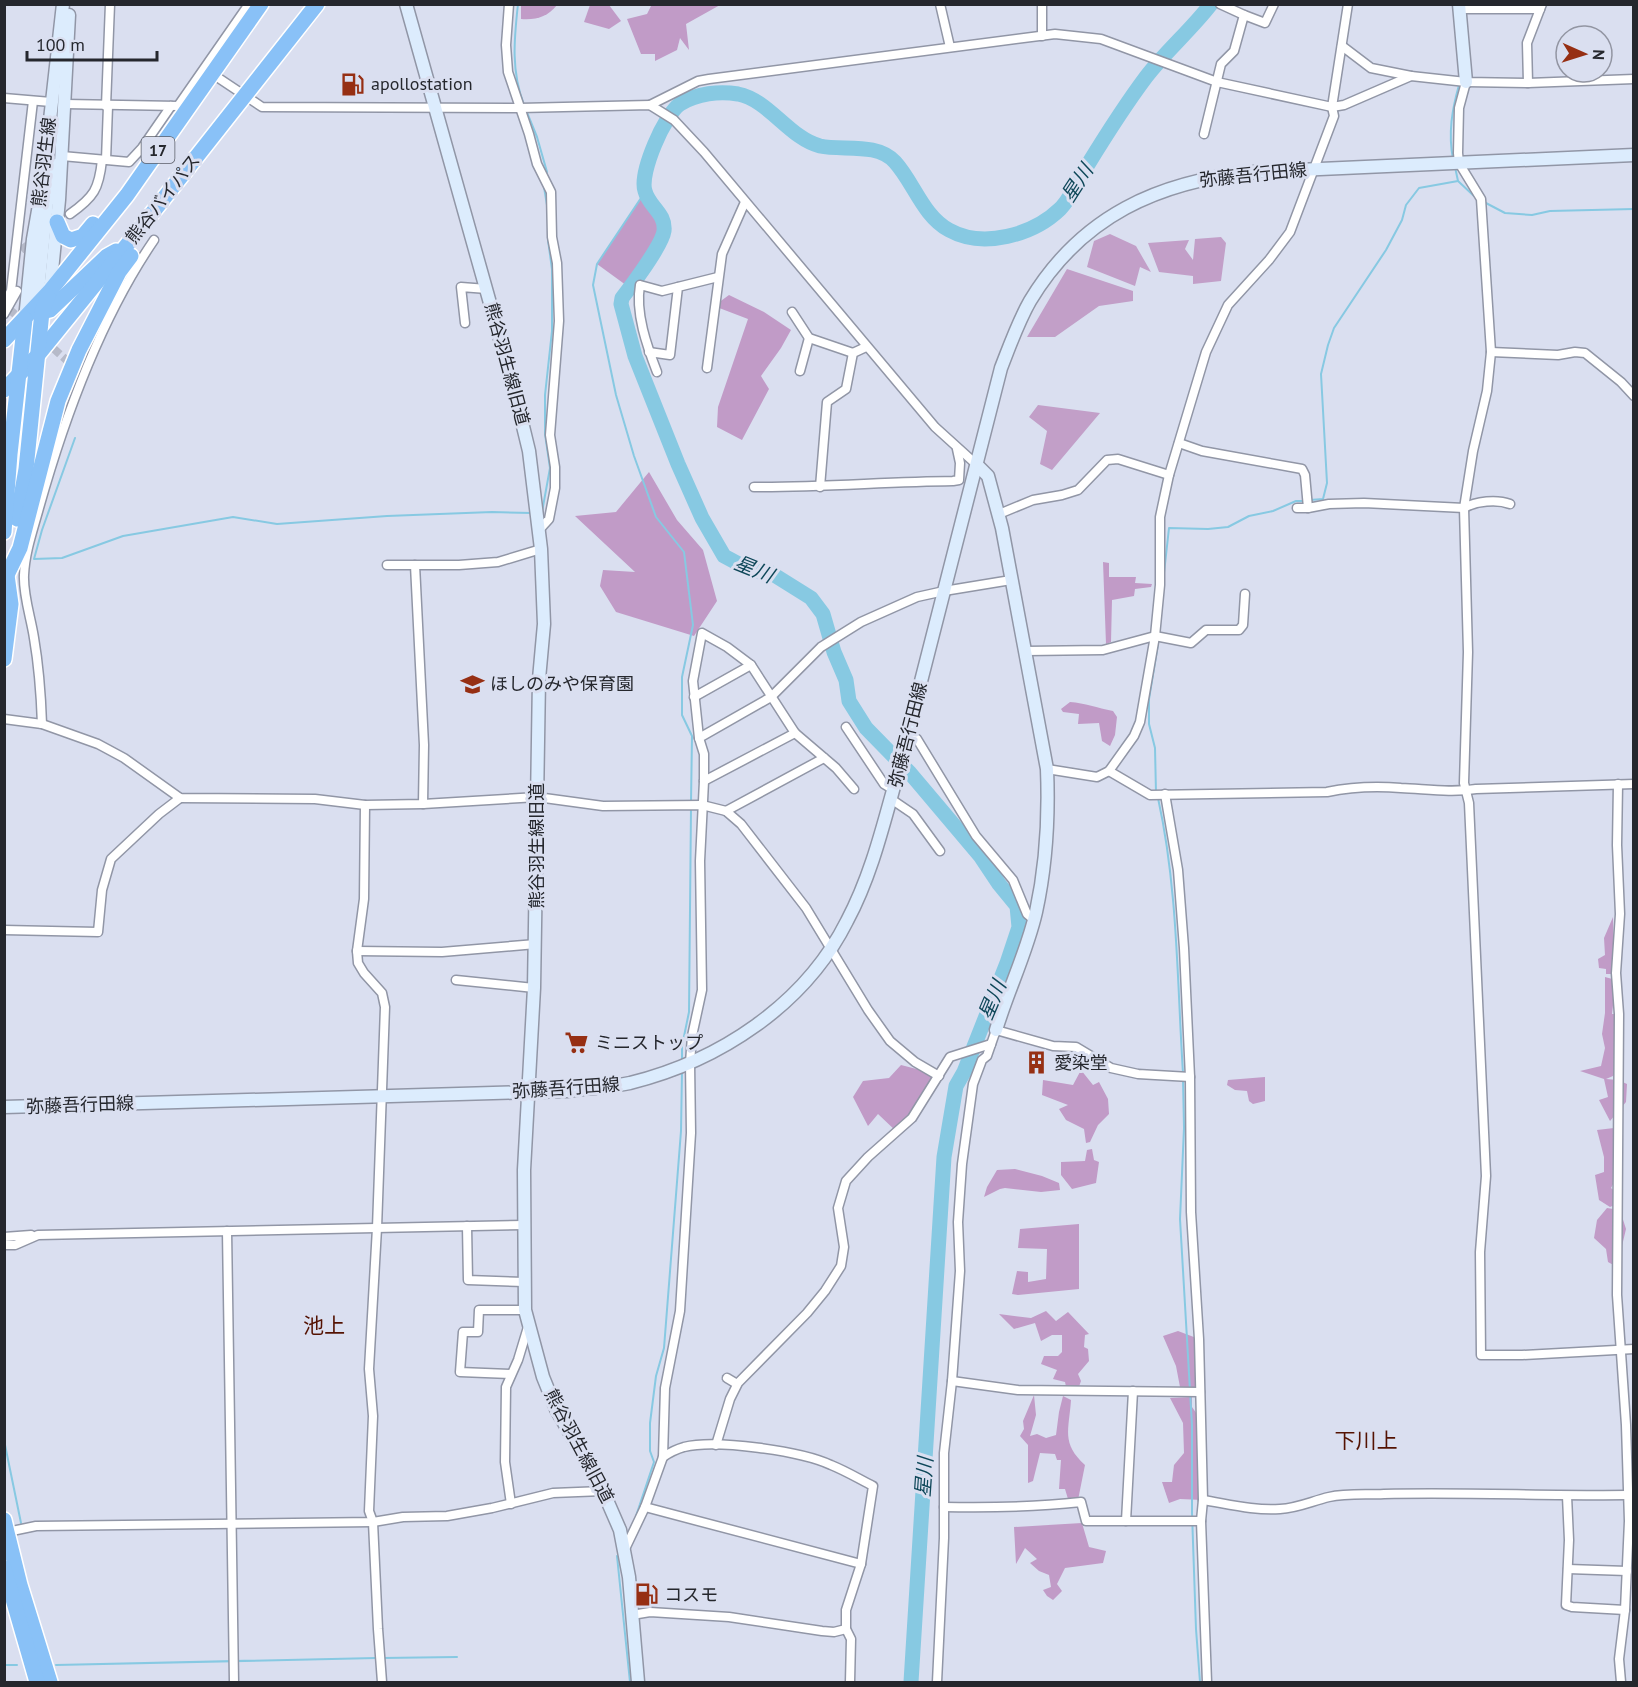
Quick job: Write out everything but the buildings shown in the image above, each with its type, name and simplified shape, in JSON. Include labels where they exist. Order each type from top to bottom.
[{"type":"highway","name":"熊谷バイパス","points":[[35,304],[50,291],[127,195],[261,4]]},
{"type":"highway","name":"熊谷バイパス","points":[[4,390],[37,356],[317,4]]},
{"type":"highway","points":[[64,218],[63,236],[71,240],[77,239],[83,236],[106,208],[127,195]]},
{"type":"highway","points":[[6,578],[20,548],[58,401],[79,350],[119,272],[141,243],[148,219]]},
{"type":"highway","points":[[35,304],[50,310],[107,256],[127,245]]},
{"type":"highway","points":[[4,340],[35,304]]},
{"type":"highway","points":[[4,659],[11,604],[6,578],[26,469],[37,356],[35,304]]},
{"type":"highway","points":[[4,532],[24,319]]},
{"type":"highway","points":[[4,367],[26,355],[37,356]]},
{"type":"highway","points":[[4,477],[8,495]]},
{"type":"highway","points":[[6,1526],[35,1637],[50,1683]]},
{"type":"highway","points":[[4,1568],[37,1683]]},
{"type":"main road","name":"熊谷羽生線","points":[[35,304],[33,239],[43,182],[63,4]]},
{"type":"main road","name":"熊谷羽生線","points":[[50,291],[64,218],[62,156],[69,4]]},
{"type":"main road","name":"熊谷羽生線旧道","points":[[406,4],[513,385],[529,451],[541,549],[544,624],[538,679],[536,944],[524,1225],[525,1310],[543,1377],[556,1409],[603,1491],[625,1549],[638,1683]]},
{"type":"main road","points":[[1459,7],[1466,82]]},
{"type":"main road","points":[[35,304],[47,203],[63,138]]},
{"type":"main road","name":"弥藤吾行田線","points":[[4,1107],[566,1091],[628,1083],[690,1063],[746,1033],[794,993],[831,949],[859,897],[871,866],[893,791],[1001,368],[1017,326],[1030,301],[1051,270],[1072,247],[1097,226],[1147,196],[1174,186],[1219,175],[1634,155]]},
{"type":"main road","points":[[977,465],[988,476],[999,514],[1047,770],[1049,806],[1034,920],[996,1030]]},
{"type":"street","points":[[64,218],[86,203],[100,181],[104,160],[110,4]]},
{"type":"street","points":[[65,104],[178,106],[249,4]]},
{"type":"street","points":[[509,4],[506,45],[508,72],[537,164],[552,192],[552,237],[557,263],[559,321],[550,435],[555,467],[555,488],[549,519],[538,519]]},
{"type":"street","points":[[940,4],[950,47]]},
{"type":"street","points":[[1042,4],[1042,36]]},
{"type":"street","points":[[1220,4],[1265,23],[1274,4]]},
{"type":"street","points":[[1047,770],[1097,777],[1109,771],[1134,736],[1140,722],[1155,636],[1160,585],[1160,517],[1169,475],[1206,352],[1228,305],[1269,260],[1290,232],[1314,169],[1334,116],[1332,107],[1348,4]]},
{"type":"street","points":[[1459,7],[1541,7],[1527,43],[1528,83]]},
{"type":"street","points":[[1204,134],[1221,64],[1234,51],[1244,15]]},
{"type":"street","points":[[211,73],[262,106],[654,107],[698,81],[1055,34],[1101,39],[1217,82],[1332,107],[1344,105],[1411,76]]},
{"type":"street","points":[[1342,46],[1371,68],[1411,76],[1466,82],[1528,83],[1634,79]]},
{"type":"street","points":[[1466,82],[1459,108],[1458,153],[1460,163],[1481,199],[1491,352],[1487,391],[1473,452],[1464,508],[1468,652],[1464,783],[1469,803],[1486,1176],[1480,1252],[1481,1355],[1522,1356],[1634,1349]]},
{"type":"street","points":[[4,98],[51,102]]},
{"type":"street","points":[[4,303],[11,291],[33,101]]},
{"type":"street","points":[[62,156],[129,162],[142,148],[171,106]]},
{"type":"street","points":[[654,107],[674,120],[704,152],[935,427],[977,465]]},
{"type":"street","points":[[4,314],[16,292],[29,179],[26,154]]},
{"type":"street","points":[[707,369],[722,254],[745,202]]},
{"type":"street","points":[[42,724],[41,687],[23,578],[25,555],[63,431],[111,317],[136,266],[154,240]]},
{"type":"street","points":[[657,372],[649,352],[638,296],[639,285],[662,291],[718,277]]},
{"type":"street","points":[[465,323],[461,287],[487,289]]},
{"type":"street","points":[[649,352],[670,355],[678,287]]},
{"type":"street","points":[[792,312],[808,338],[853,353],[866,347]]},
{"type":"street","points":[[800,371],[808,338]]},
{"type":"street","points":[[1491,352],[1558,355],[1585,353],[1622,382],[1634,396]]},
{"type":"street","points":[[820,487],[827,402],[846,389],[853,353]]},
{"type":"street","points":[[1179,442],[1202,451],[1302,469],[1305,475],[1308,508]]},
{"type":"street","points":[[754,487],[820,487],[882,482],[959,480],[960,463],[957,449]]},
{"type":"street","points":[[999,514],[1033,500],[1078,490],[1107,460],[1118,459],[1169,475]]},
{"type":"street","points":[[1297,508],[1364,503],[1464,508],[1472,503],[1503,502],[1509,504]]},
{"type":"street","points":[[387,565],[459,565],[498,562],[541,549]]},
{"type":"street","points":[[415,565],[424,745],[423,804]]},
{"type":"street","points":[[699,738],[771,696],[821,647],[861,622],[917,597],[1011,580]]},
{"type":"street","points":[[1026,651],[1102,650],[1155,636],[1191,643],[1206,630],[1239,630],[1243,625],[1245,594]]},
{"type":"street","points":[[625,1549],[645,1507],[663,1457],[666,1388],[680,1311],[691,1133],[690,1063],[692,1036],[702,990],[704,754],[699,738],[693,681],[702,633],[751,665],[795,734],[836,768],[854,789]]},
{"type":"street","points":[[694,697],[751,665]]},
{"type":"street","points":[[4,720],[42,724],[98,744],[124,758],[180,798],[315,799],[365,805],[537,797],[603,806],[702,805],[726,812],[741,824],[806,908],[868,1010],[890,1041],[915,1062],[939,1076]]},
{"type":"street","points":[[846,727],[884,784],[913,814],[940,851]]},
{"type":"street","points":[[704,781],[795,734]]},
{"type":"street","points":[[907,737],[917,739],[975,836],[1013,880],[1027,914],[1034,920]]},
{"type":"street","points":[[726,812],[824,758]]},
{"type":"street","points":[[1109,771],[1150,795],[1327,792],[1349,787],[1399,787],[1456,792],[1634,784]]},
{"type":"street","points":[[1618,784],[1617,845],[1620,914],[1616,973],[1619,1014],[1617,1294],[1628,1455],[1627,1495],[1631,1521],[1619,1659],[1621,1683]]},
{"type":"street","points":[[1166,794],[1178,870],[1190,1077],[1191,1212],[1200,1392],[1203,1500],[1201,1521],[1207,1683]]},
{"type":"street","points":[[4,930],[98,932],[102,890],[111,858],[180,798]]},
{"type":"street","points":[[365,805],[364,899],[357,951],[358,963],[382,993],[385,1007],[369,1369],[373,1416],[369,1511],[374,1522],[382,1683]]},
{"type":"street","points":[[357,951],[442,952],[536,944]]},
{"type":"street","points":[[456,980],[534,988]]},
{"type":"street","points":[[937,1683],[945,1538],[944,1453],[960,1271],[959,1212],[973,1084],[982,1060],[987,1056],[996,1030],[1053,1046],[1076,1047],[1111,1068],[1138,1074],[1190,1077]]},
{"type":"street","points":[[716,1445],[727,1407],[737,1384],[807,1313],[841,1266],[844,1247],[838,1208],[846,1181],[868,1157],[912,1118],[950,1057],[991,1045]]},
{"type":"street","points":[[4,1237],[524,1225]]},
{"type":"street","points":[[467,1226],[468,1280],[524,1282]]},
{"type":"street","points":[[227,1231],[234,1683]]},
{"type":"street","points":[[4,1245],[15,1245],[38,1235]]},
{"type":"street","points":[[511,1374],[460,1372],[462,1332],[478,1332],[479,1310],[525,1310]]},
{"type":"street","points":[[511,1504],[505,1462],[506,1387],[529,1327]]},
{"type":"street","points":[[727,1378],[737,1384]]},
{"type":"street","points":[[952,1381],[1018,1390],[1200,1392]]},
{"type":"street","points":[[1623,1381],[1634,1381]]},
{"type":"street","points":[[1126,1521],[1133,1391]]},
{"type":"street","points":[[663,1457],[684,1447],[716,1445],[789,1452],[831,1464],[873,1486],[861,1564],[846,1610],[846,1629],[851,1639],[850,1683]]},
{"type":"street","points":[[6,1526],[374,1522],[404,1517],[447,1516],[511,1504],[553,1493],[603,1491]]},
{"type":"street","points":[[1203,1500],[1258,1509],[1280,1509],[1330,1497],[1478,1492],[1567,1496],[1627,1495]]},
{"type":"street","points":[[1567,1496],[1569,1540],[1566,1605],[1625,1610]]},
{"type":"street","points":[[944,1507],[1004,1507],[1081,1502],[1086,1521],[1201,1521]]},
{"type":"street","points":[[645,1507],[861,1564]]},
{"type":"street","points":[[1568,1569],[1627,1571]]},
{"type":"street","points":[[632,1615],[650,1612],[729,1617],[822,1631],[834,1632],[846,1629]]},
{"type":"shaded area","points":[[521,4],[557,5],[545,15],[521,19]]},
{"type":"shaded area","points":[[652,4],[720,5],[686,24],[689,50],[680,38],[677,50],[655,61],[655,54],[641,54],[627,19],[647,14]]},
{"type":"shaded area","points":[[590,5],[609,5],[621,21],[609,29],[584,22]]},
{"type":"shaded area","points":[[645,192],[664,220],[663,234],[630,288],[597,264]]},
{"type":"shaded area","points":[[1110,234],[1136,246],[1151,272],[1140,267],[1135,286],[1087,267],[1094,241]]},
{"type":"shaded area","points":[[1221,237],[1226,243],[1221,281],[1193,284],[1193,276],[1159,272],[1148,243],[1189,240],[1185,249],[1193,260],[1195,239]]},
{"type":"shaded area","points":[[1067,269],[1133,291],[1133,301],[1099,306],[1055,337],[1027,337]]},
{"type":"shaded area","points":[[729,295],[764,312],[791,330],[761,376],[769,389],[742,440],[717,427],[718,407],[748,319],[714,306]]},
{"type":"shaded area","points":[[1038,405],[1100,413],[1052,470],[1040,464],[1047,431],[1029,417]]},
{"type":"shaded area","points":[[649,472],[677,520],[703,550],[717,601],[694,636],[616,612],[600,586],[603,570],[635,572],[575,516],[616,512]]},
{"type":"shaded area","points":[[1103,562],[1109,563],[1109,577],[1136,577],[1135,583],[1152,584],[1151,587],[1135,589],[1134,596],[1112,600],[1111,642],[1106,644]]},
{"type":"shaded area","points":[[1070,702],[1113,711],[1117,717],[1115,735],[1110,746],[1102,741],[1099,723],[1078,724],[1079,714],[1063,712],[1061,709]]},
{"type":"shaded area","points":[[1613,917],[1614,963],[1612,974],[1606,974],[1606,969],[1599,968],[1598,959],[1605,955],[1604,938]]},
{"type":"shaded area","points":[[1605,977],[1616,980],[1612,1014],[1619,1014],[1618,1068],[1613,1076],[1606,1079],[1618,1080],[1627,1084],[1626,1102],[1610,1121],[1599,1100],[1608,1097],[1604,1079],[1580,1071],[1601,1066],[1605,1048],[1602,1034],[1605,1013]]},
{"type":"shaded area","points":[[901,1065],[936,1074],[929,1092],[897,1132],[878,1114],[868,1126],[853,1097],[863,1081],[889,1078]]},
{"type":"shaded area","points":[[1081,1070],[1093,1085],[1099,1082],[1108,1099],[1109,1114],[1098,1125],[1090,1142],[1086,1143],[1084,1129],[1066,1120],[1059,1109],[1068,1105],[1042,1095],[1043,1080],[1073,1085]]},
{"type":"shaded area","points":[[1265,1077],[1265,1101],[1253,1104],[1249,1101],[1247,1091],[1235,1090],[1227,1085],[1228,1080]]},
{"type":"shaded area","points":[[1614,1128],[1618,1175],[1611,1188],[1618,1194],[1617,1204],[1610,1207],[1599,1200],[1595,1175],[1604,1172],[1604,1157],[1597,1130]]},
{"type":"shaded area","points":[[1092,1149],[1094,1160],[1099,1162],[1096,1183],[1072,1189],[1061,1175],[1061,1162],[1085,1161],[1087,1150]]},
{"type":"shaded area","points":[[1015,1169],[1059,1183],[1060,1190],[1041,1192],[1005,1188],[984,1197],[997,1170]]},
{"type":"shaded area","points":[[1607,1208],[1620,1210],[1626,1229],[1617,1267],[1608,1262],[1606,1249],[1594,1238],[1597,1220]]},
{"type":"shaded area","points":[[1079,1224],[1079,1289],[1012,1294],[1017,1271],[1028,1272],[1028,1282],[1046,1279],[1047,1249],[1018,1248],[1020,1229]]},
{"type":"shaded area","points":[[1046,1311],[1056,1321],[1068,1312],[1089,1334],[1085,1335],[1084,1347],[1088,1349],[1089,1361],[1078,1374],[1081,1381],[1076,1395],[1067,1391],[1065,1382],[1053,1379],[1057,1370],[1041,1364],[1044,1356],[1058,1356],[1062,1352],[1062,1335],[1052,1335],[1041,1341],[1035,1323],[1014,1329],[999,1314],[1031,1318]]},
{"type":"shaded area","points":[[1178,1331],[1199,1339],[1200,1381],[1192,1390],[1180,1387],[1176,1366],[1163,1336]]},
{"type":"shaded area","points":[[1034,1395],[1036,1415],[1030,1436],[1037,1434],[1046,1438],[1056,1435],[1063,1396],[1071,1400],[1069,1443],[1085,1465],[1078,1500],[1068,1499],[1065,1489],[1059,1489],[1061,1460],[1057,1460],[1055,1454],[1040,1453],[1033,1481],[1028,1483],[1028,1445],[1020,1436],[1024,1429],[1023,1421]]},
{"type":"shaded area","points":[[1192,1397],[1192,1407],[1199,1417],[1203,1500],[1180,1499],[1169,1503],[1162,1482],[1172,1482],[1174,1465],[1184,1453],[1183,1423],[1170,1398]]},
{"type":"shaded area","points":[[1082,1523],[1089,1547],[1106,1551],[1103,1563],[1065,1568],[1057,1584],[1062,1591],[1053,1600],[1043,1590],[1051,1587],[1049,1575],[1039,1571],[1030,1563],[1037,1559],[1025,1548],[1016,1564],[1014,1527]]},
{"type":"waterway","points":[[518,4],[515,68],[524,105]]},
{"type":"waterway","name":"星川","points":[[911,1682],[944,1157],[956,1086],[964,1072],[1007,963],[1019,927],[1017,906],[981,857],[910,773],[866,728],[849,701],[846,680],[834,652],[823,614],[811,598],[771,573],[752,571],[724,556],[702,518],[635,356],[621,304],[622,298],[658,246],[664,231],[662,219],[645,191],[646,171],[649,158],[667,119],[680,104],[687,100],[709,94],[738,94],[760,104],[809,142],[820,146],[869,149],[888,156],[902,170],[925,208],[940,224],[962,236],[992,239],[1036,226],[1064,205],[1108,132],[1138,88],[1211,4]]},
{"type":"waterway","points":[[1453,159],[1452,122],[1459,85]]},
{"type":"waterway","points":[[526,110],[547,172],[543,173]]},
{"type":"waterway","points":[[1455,167],[1458,181],[1474,196]]},
{"type":"waterway","points":[[1310,500],[1323,499],[1327,483],[1321,374],[1334,328],[1386,250],[1402,220],[1406,205],[1419,188],[1458,181]]},
{"type":"waterway","points":[[544,187],[547,205]]},
{"type":"waterway","points":[[645,192],[597,264],[593,285],[616,395],[634,456],[656,517],[684,552],[693,625],[682,677],[682,715],[692,736],[691,802]]},
{"type":"waterway","points":[[1484,202],[1505,213],[1532,215],[1550,211],[1634,209]]},
{"type":"waterway","points":[[542,512],[550,468],[545,434],[545,395],[552,331],[552,269],[548,240]]},
{"type":"waterway","points":[[75,438],[34,559],[62,558],[123,536],[233,517],[277,524],[387,516],[492,512],[531,513]]},
{"type":"waterway","points":[[1164,573],[1169,528],[1228,527],[1249,516],[1273,511],[1296,501],[1305,501]]},
{"type":"waterway","points":[[1156,793],[1155,748],[1149,724],[1149,699],[1158,644]]},
{"type":"waterway","points":[[1158,798],[1170,867],[1183,1073]]},
{"type":"waterway","points":[[682,1062],[682,1046],[689,1012],[691,808]]},
{"type":"waterway","points":[[636,1516],[654,1462],[650,1451],[650,1423],[656,1376],[664,1348],[681,1131],[682,1071]]},
{"type":"waterway","points":[[1183,1079],[1184,1128],[1180,1219],[1192,1425],[1192,1513],[1200,1682]]},
{"type":"waterway","points":[[4,1440],[21,1523]]},
{"type":"waterway","points":[[617,1556],[630,1682]]},
{"type":"waterway","points":[[382,1658],[457,1657]]},
{"type":"waterway","points":[[56,1665],[376,1658]]},
{"type":"waterway","points":[[4,1665],[17,1665]]},
{"type":"tunnel","points":[[21,250],[35,240]]},
{"type":"tunnel","points":[[9,309],[81,373]]},
{"type":"place","name":"apollostation","points":[[353,84]]},
{"type":"place","name":"ほしのみや保育園","points":[[472,684]]},
{"type":"place","name":"ミニストップ","points":[[577,1043]]},
{"type":"place","name":"愛染堂","points":[[1036,1063]]},
{"type":"place","name":"コスモ","points":[[646,1595]]},
{"type":"district","name":"池上","points":[[324,1326]]},
{"type":"district","name":"下川上","points":[[1366,1441]]}]
